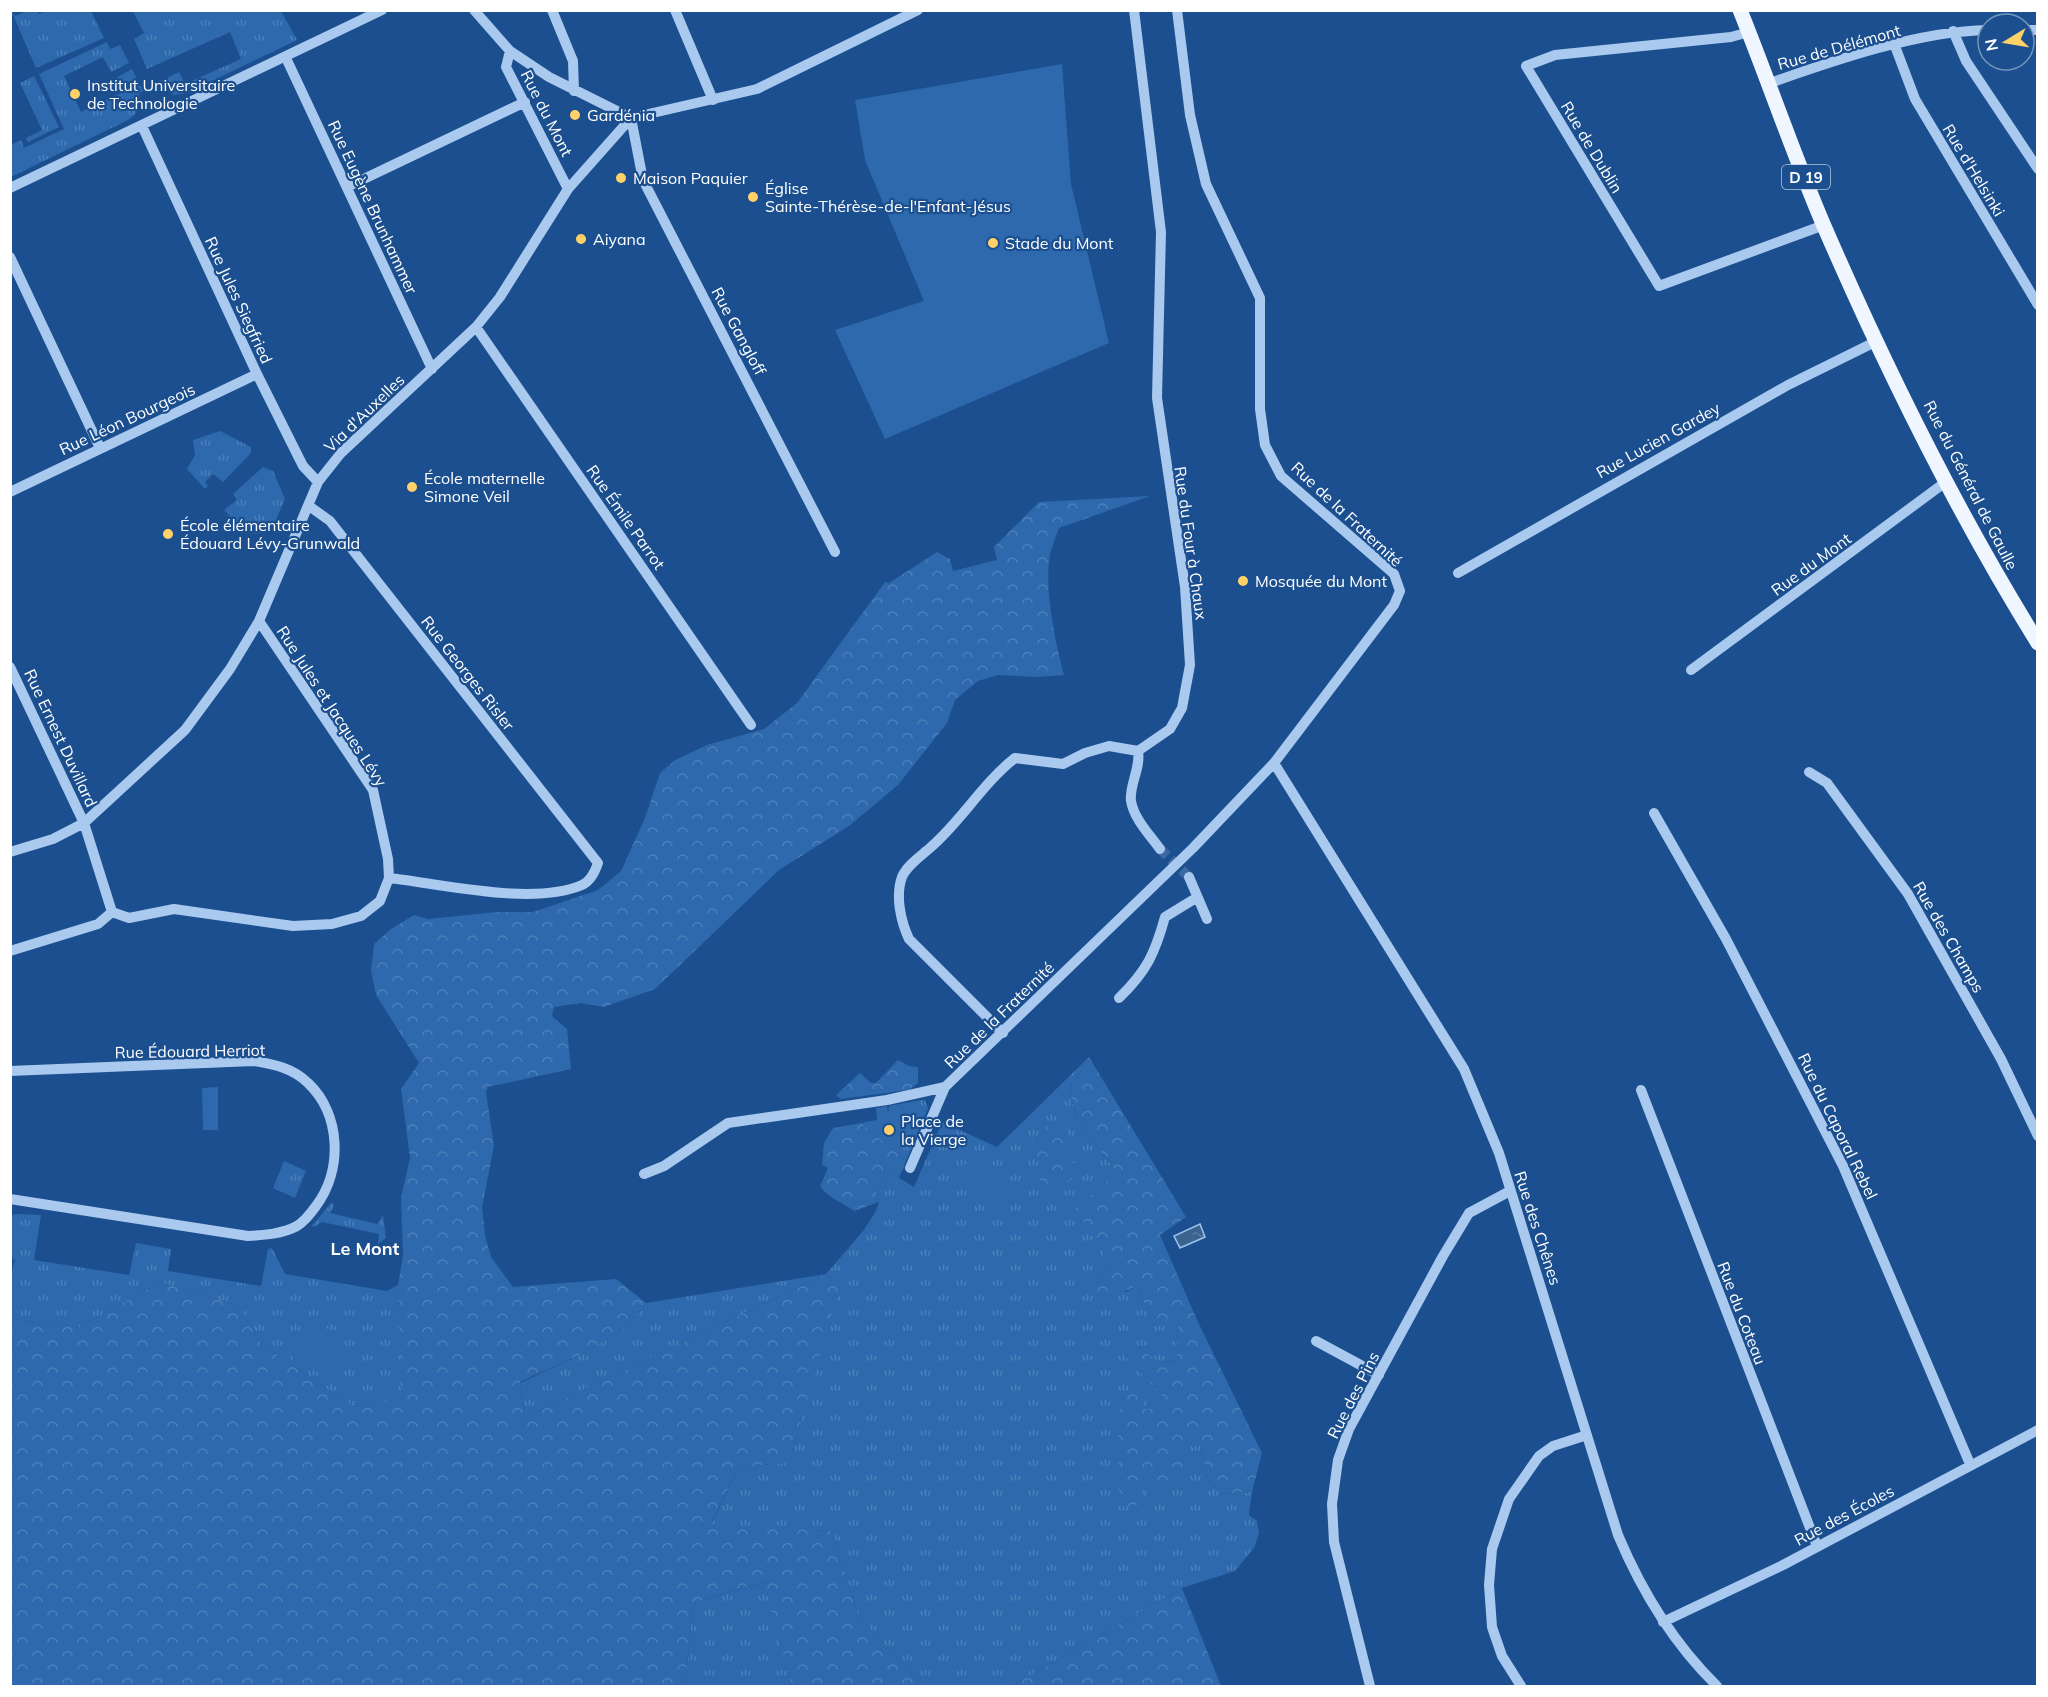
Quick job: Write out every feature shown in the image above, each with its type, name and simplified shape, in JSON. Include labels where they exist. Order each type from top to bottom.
[{"type":"main road","name":"D 19","points":[[1740,10],[1824,225],[1877,341]]},
{"type":"main road","name":"Rue du Général de Gaulle","points":[[1877,341],[2001,584],[2037,643]]},
{"type":"street","points":[[10,188],[286,58],[382,10]]},
{"type":"street","points":[[474,10],[510,51],[574,91],[631,118],[757,89],[918,10]]},
{"type":"street","points":[[552,10],[573,61],[574,91]]},
{"type":"street","points":[[675,10],[713,100]]},
{"type":"street","name":"Rue du Four à Chaux","points":[[1134,10],[1161,232],[1157,398],[1185,587],[1190,665],[1182,708],[1170,729],[1138,751]]},
{"type":"street","name":"Rue de la Fraternité","points":[[644,1174],[664,1166],[728,1122],[887,1100],[945,1087],[1193,848],[1274,763],[1394,605],[1400,591],[1394,574],[1358,540],[1281,476],[1265,445],[1260,409],[1260,298],[1206,184],[1190,115],[1177,10]]},
{"type":"street","name":"Rue de Délémont","points":[[1770,83],[1816,67],[1953,31],[1976,30]]},
{"type":"street","points":[[1953,31],[1966,61],[2037,169]]},
{"type":"street","name":"Rue de Dublin","points":[[1749,32],[1731,37],[1555,55],[1526,66],[1659,286],[1824,225]]},
{"type":"street","name":"Rue d'Helsinki","points":[[1895,46],[1915,99],[2037,305]]},
{"type":"street","name":"Rue du Mont","points":[[510,51],[506,67],[568,189]]},
{"type":"street","name":"Rue Eugène Brunhammer","points":[[286,58],[432,369]]},
{"type":"street","points":[[347,188],[525,102]]},
{"type":"street","name":"Via d'Auxelles","points":[[10,852],[53,839],[84,823],[185,730],[230,669],[259,621],[318,482],[341,453],[476,327],[500,297],[568,189],[631,118]]},
{"type":"street","name":"Rue Gangloff","points":[[631,118],[643,180],[835,552]]},
{"type":"street","name":"Rue Jules Siegfried","points":[[142,126],[257,374],[303,466],[318,482]]},
{"type":"street","points":[[10,257],[100,448]]},
{"type":"street","name":"Rue Émile Parrot","points":[[476,327],[752,724]]},
{"type":"street","name":"Rue Lucien Gardey","points":[[1458,573],[1788,385],[1877,341]]},
{"type":"street","name":"Rue Léon Bourgeois","points":[[10,492],[257,374]]},
{"type":"street","name":"Rue du Mont","points":[[1691,670],[1947,481]]},
{"type":"street","name":"Rue Georges Risler","points":[[309,506],[330,521],[598,863],[594,874],[584,884],[534,895],[389,878]]},
{"type":"street","name":"Rue Jules et Jacques Lévy","points":[[259,621],[373,790],[388,859],[389,878]]},
{"type":"street","name":"Rue Ernest Duvillard","points":[[10,667],[84,823]]},
{"type":"street","points":[[1003,1033],[909,939],[902,924],[900,904],[903,876],[910,866],[944,836],[999,770],[1015,758],[1063,764],[1084,753],[1109,746],[1138,751],[1140,762],[1131,800],[1137,817],[1160,849]]},
{"type":"street","name":"Rue des Chênes","points":[[1274,763],[1464,1069],[1499,1153],[1618,1535],[1635,1574],[1664,1622],[1693,1663],[1717,1686]]},
{"type":"street","name":"Rue des Champs","points":[[1809,772],[1827,783],[1908,894],[2001,1059],[2037,1136]]},
{"type":"street","name":"Rue du Caporal Rebel","points":[[1654,813],[1726,939],[1843,1166],[1970,1464]]},
{"type":"street","points":[[84,823],[112,912]]},
{"type":"street","points":[[1189,877],[1196,898],[1207,919]]},
{"type":"street","points":[[112,912],[129,918],[174,909],[293,926],[332,924],[361,916],[380,901],[389,878]]},
{"type":"street","points":[[1119,998],[1138,979],[1155,952],[1165,916],[1196,898]]},
{"type":"street","points":[[10,951],[98,924],[112,912]]},
{"type":"street","name":"Rue Édouard Herriot","points":[[10,1071],[254,1061],[272,1063],[290,1070],[308,1083],[319,1098],[334,1128],[335,1150],[332,1174],[321,1200],[300,1224],[271,1235],[248,1236],[10,1199]]},
{"type":"street","points":[[910,1168],[945,1087]]},
{"type":"street","name":"Rue du Coteau","points":[[1641,1090],[1817,1546]]},
{"type":"street","name":"Rue des Pins","points":[[1370,1686],[1334,1542],[1332,1504],[1338,1460],[1349,1429],[1443,1256],[1469,1213],[1510,1191]]},
{"type":"street","points":[[1316,1341],[1378,1375]]},
{"type":"street","name":"Rue des Écoles","points":[[1664,1622],[1817,1546],[2037,1430]]},
{"type":"street","points":[[1521,1686],[1502,1656],[1492,1627],[1489,1585],[1492,1549],[1509,1499],[1539,1456],[1553,1446],[1587,1435]]},
{"type":"green space","points":[[11,10],[15,16],[27,11],[37,11],[39,14],[46,11],[91,11],[104,38],[36,68]]},
{"type":"green space","points":[[133,11],[281,11],[297,40],[187,93],[173,95],[158,82],[179,72],[185,84],[241,59],[230,32],[147,69],[134,39],[144,33]]},
{"type":"green space","points":[[107,42],[110,49],[120,45],[129,63],[111,72],[103,57],[64,76],[81,112],[121,93],[114,79],[132,69],[143,91],[139,93],[140,104],[136,113],[130,119],[11,177],[11,145],[21,140],[24,148],[64,129],[39,74]]},
{"type":"green space","name":"Stade du Mont","points":[[1062,64],[1071,184],[1109,343],[885,439],[835,330],[924,301],[865,160],[855,100]]},
{"type":"green space","points":[[34,76],[59,127],[28,142],[26,138],[42,130],[20,83]]},
{"type":"green space","points":[[220,431],[251,447],[251,453],[223,482],[213,474],[205,482],[208,486],[205,489],[187,469],[195,455],[193,440]]},
{"type":"green space","points":[[263,467],[273,471],[285,499],[273,527],[265,532],[252,533],[240,527],[224,510],[237,500],[233,494]]},
{"type":"green space","points":[[1150,496],[1059,528],[1050,555],[1048,584],[1054,631],[1064,675],[1037,677],[998,675],[978,681],[955,700],[947,723],[898,785],[849,826],[779,870],[655,989],[604,1007],[580,1003],[554,1007],[552,1016],[567,1029],[571,1069],[488,1087],[486,1092],[494,1146],[482,1207],[485,1235],[491,1257],[513,1287],[616,1279],[646,1303],[628,1326],[584,1353],[520,1382],[524,1418],[826,1274],[841,1283],[789,1462],[738,1468],[711,1524],[832,1531],[858,1615],[922,1686],[792,1686],[764,1582],[693,1603],[685,1686],[11,1686],[11,1319],[80,1327],[160,1282],[239,1306],[262,1345],[354,1407],[401,1399],[398,1285],[403,1255],[401,1198],[410,1158],[401,1089],[419,1063],[376,995],[371,971],[374,944],[391,929],[414,915],[428,919],[497,912],[533,912],[598,890],[621,871],[645,818],[660,773],[675,760],[707,745],[764,729],[797,703],[885,582],[889,583],[937,552],[950,559],[953,571],[997,560],[994,547],[1039,502]]},
{"type":"green space","points":[[1089,1057],[1069,1091],[1077,1119],[1117,1173],[1113,1267],[1098,1278],[1126,1292],[1137,1285],[1153,1326],[1178,1326],[1177,1361],[1160,1363],[1137,1346],[1148,1381],[1165,1398],[1155,1409],[1145,1409],[1146,1482],[1176,1482],[1186,1446],[1200,1446],[1209,1481],[1222,1494],[1252,1492],[1249,1515],[1257,1521],[1259,1533],[1254,1548],[1235,1571],[1182,1588],[1012,1686],[922,1686],[858,1615],[832,1531],[711,1525],[738,1468],[789,1462],[840,1283],[826,1274],[863,1231],[876,1211],[879,1202],[876,1191],[885,1173],[889,1172],[914,1187],[942,1122],[997,1147]]},
{"type":"green space","points":[[1089,1057],[1186,1217],[1160,1235],[1198,1322],[1262,1453],[1252,1492],[1222,1494],[1209,1481],[1200,1446],[1186,1446],[1189,1476],[1176,1482],[1146,1482],[1141,1505],[1119,1506],[1118,1420],[1124,1393],[1137,1389],[1145,1409],[1155,1409],[1164,1398],[1123,1354],[1137,1346],[1160,1363],[1177,1361],[1178,1326],[1153,1326],[1137,1285],[1124,1292],[1105,1295],[1085,1289],[1089,1279],[1098,1278],[1113,1267],[1075,1209],[1117,1173],[1077,1119],[1069,1090]]},
{"type":"green space","points":[[898,1060],[909,1066],[918,1067],[918,1083],[909,1090],[840,1099],[836,1095],[860,1073],[871,1083],[876,1083]]},
{"type":"green space","points":[[218,1087],[218,1130],[203,1130],[202,1088]]},
{"type":"green space","name":"Place de la Vierge","points":[[925,1100],[928,1108],[906,1161],[861,1123],[877,1120],[876,1108],[887,1106],[888,1114],[889,1106]]},
{"type":"green space","points":[[861,1123],[906,1161],[899,1178],[889,1172],[885,1173],[876,1191],[879,1202],[854,1211],[831,1197],[820,1186],[828,1168],[822,1165],[824,1143],[833,1128]]},
{"type":"green space","points":[[1048,1124],[1068,1129],[1066,1154],[1080,1171],[1063,1185],[1042,1191],[1039,1177],[1043,1164],[1025,1149]]},
{"type":"green space","points":[[979,1151],[1014,1188],[993,1208],[958,1171]]},
{"type":"green space","points":[[284,1161],[306,1171],[295,1198],[273,1188]]},
{"type":"green space","points":[[332,1202],[334,1206],[330,1213],[377,1224],[383,1215],[386,1238],[378,1244],[379,1234],[322,1222],[312,1226]]},
{"type":"green space","points":[[11,1215],[41,1215],[34,1260],[129,1275],[136,1243],[171,1249],[168,1271],[261,1286],[268,1249],[272,1248],[285,1274],[387,1291],[398,1285],[402,1399],[354,1407],[262,1345],[239,1306],[160,1282],[80,1327],[11,1319],[10,1277],[15,1260],[11,1258]]},
{"type":"green space","points":[[826,1274],[524,1418],[520,1383],[584,1353],[628,1326],[646,1303]]},
{"type":"green space","points":[[301,1324],[344,1332],[339,1366],[327,1376],[292,1361]]},
{"type":"green space","points":[[765,1582],[792,1686],[685,1686],[693,1603]]},
{"type":"green space","points":[[1182,1588],[1221,1686],[1012,1686]]},
{"type":"water","points":[[1200,1224],[1205,1237],[1180,1248],[1174,1236]]},
{"type":"tunnel","points":[[1160,849],[1189,877]]},
{"type":"place","name":"Institut Universitaire de Technologie","points":[[75,94]]},
{"type":"place","name":"Gardénia","points":[[575,115]]},
{"type":"place","name":"Maison Paquier","points":[[621,178]]},
{"type":"place","name":"Église Sainte-Thérèse-de-l'Enfant-Jésus","points":[[753,197]]},
{"type":"place","name":"Aiyana","points":[[581,239]]},
{"type":"place","name":"Stade du Mont","points":[[993,243]]},
{"type":"place","name":"École maternelle Simone Veil","points":[[412,487]]},
{"type":"place","name":"École élémentaire Édouard Lévy-Grunwald","points":[[168,534]]},
{"type":"place","name":"Mosquée du Mont","points":[[1243,581]]},
{"type":"place","name":"Place de la Vierge","points":[[889,1130]]},
{"type":"district","name":"Le Mont","points":[[365,1248]]}]
